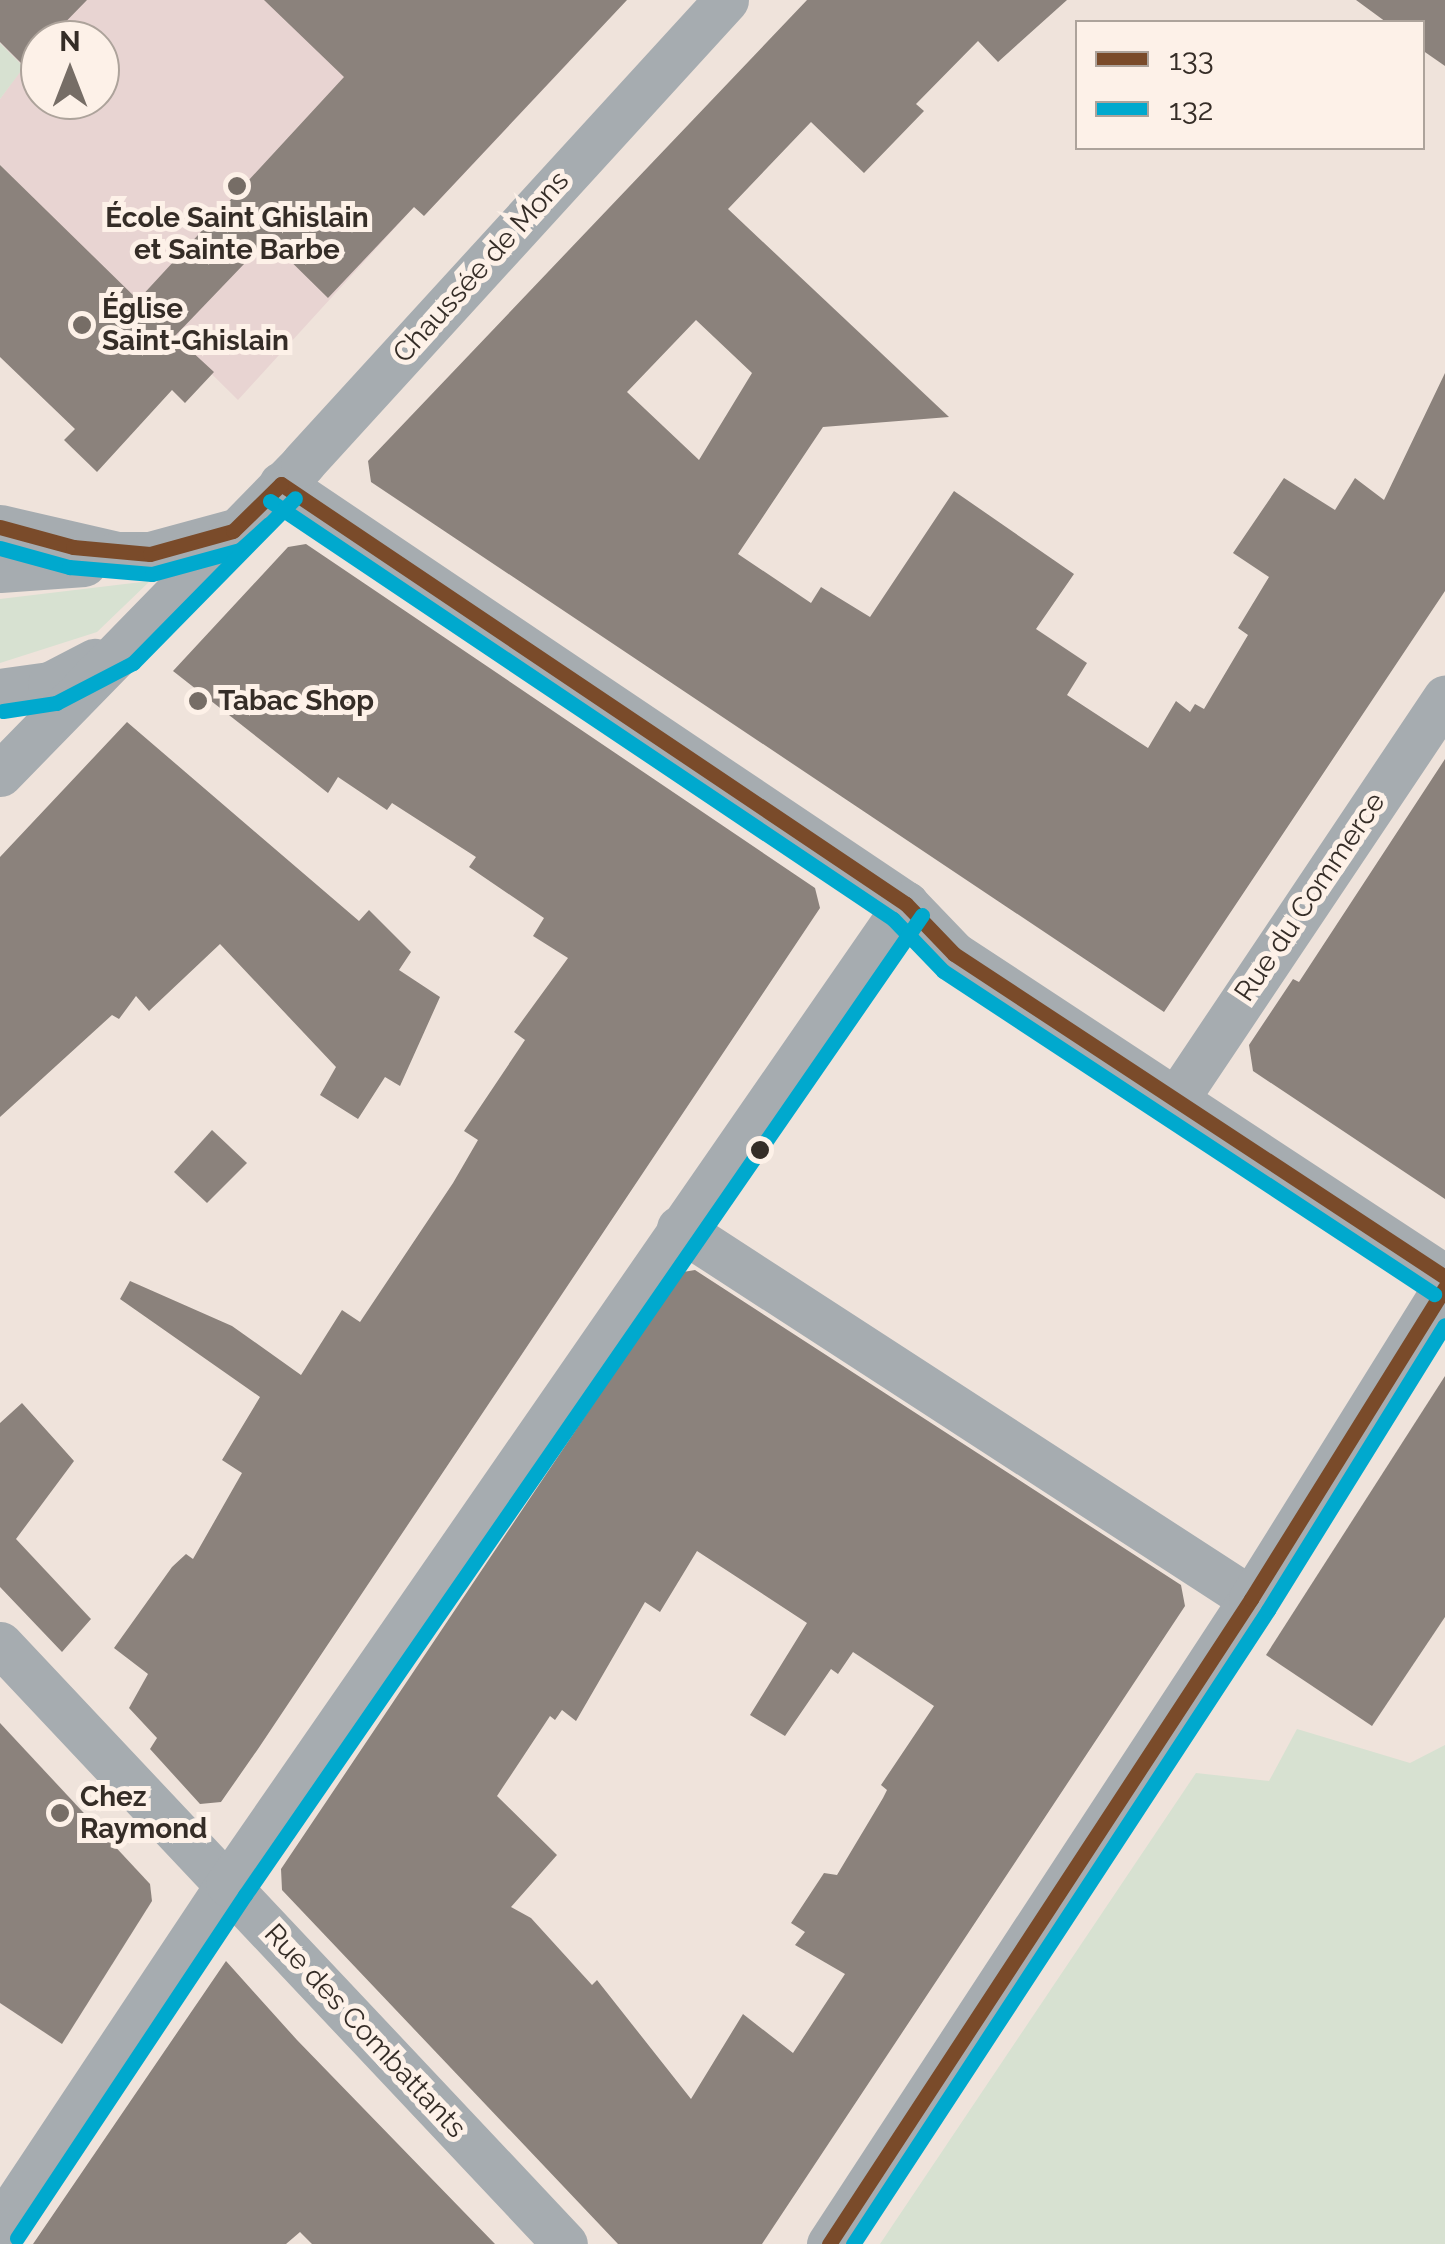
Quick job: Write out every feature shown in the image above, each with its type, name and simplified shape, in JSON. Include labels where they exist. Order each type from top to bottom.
[{"type":"street","name":"Chaussée de Mons","points":[[0,774],[280,484],[726,0]]},
{"type":"street","points":[[280,484],[906,904],[954,954],[1445,1276]]},
{"type":"street","name":"Chaussée de Mons","points":[[0,527],[73,547],[150,554]]},
{"type":"street","name":"Chaussée de Mons","points":[[0,570],[150,554],[233,531]]},
{"type":"street","points":[[0,691],[50,684],[122,646]]},
{"type":"street","name":"Rue du Commerce","points":[[1177,1098],[1445,697]]},
{"type":"street","points":[[0,2227],[228,1884],[906,904]]},
{"type":"street","points":[[680,1228],[1251,1599]]},
{"type":"street","points":[[829,2244],[1251,1599],[1445,1288]]},
{"type":"street","name":"Rue des Combattants","points":[[0,1644],[564,2244]]},
{"type":"shaded area","name":"École Saint Ghislain et Sainte Barbe","points":[[0,0],[506,0],[569,62],[425,215],[414,207],[238,400],[0,165],[0,99],[20,71],[20,120],[120,120],[120,20],[20,20],[20,64],[0,43]]},
{"type":"green space","points":[[0,43],[20,63],[20,72],[0,99]]},
{"type":"green space","points":[[150,581],[97,632],[0,663],[0,599]]},
{"type":"green space","points":[[1297,1729],[1410,1763],[1445,1745],[1445,2244],[880,2244],[1196,1773],[1269,1781]]},
{"type":"building","points":[[0,0],[87,0],[68,20],[20,20],[20,62],[0,42]]},
{"type":"building","points":[[264,0],[627,0],[424,216],[414,207],[328,298],[268,239],[175,336],[214,372],[185,403],[172,390],[97,472],[64,440],[75,429],[0,357],[0,165],[138,300],[344,77]]},
{"type":"building","points":[[807,0],[1067,0],[998,62],[978,41],[916,104],[924,111],[864,173],[811,122],[728,209],[949,417],[823,427],[738,554],[811,603],[821,587],[870,617],[954,491],[1074,574],[1036,629],[1087,663],[1067,695],[1148,748],[1176,701],[1190,712],[1195,704],[1204,709],[1248,635],[1238,628],[1269,577],[1233,553],[1284,478],[1335,510],[1355,478],[1384,500],[1445,373],[1445,591],[1164,1012],[371,482],[368,461]],"holes":[[[696,320],[752,373],[699,460],[627,392]]]},
{"type":"building","points":[[1356,0],[1445,0],[1445,66],[1425,52],[1425,20],[1383,20]]},
{"type":"building","points":[[306,544],[815,888],[820,908],[258,1749],[221,1802],[200,1804],[150,1749],[157,1738],[129,1708],[148,1674],[114,1648],[172,1567],[186,1554],[193,1559],[242,1473],[222,1460],[260,1397],[120,1299],[130,1281],[232,1326],[301,1375],[342,1310],[360,1322],[453,1183],[478,1140],[464,1131],[525,1040],[514,1032],[568,958],[533,936],[544,918],[469,867],[476,857],[392,803],[387,810],[338,777],[328,793],[173,671],[288,547]]},
{"type":"building","points":[[127,722],[359,921],[369,910],[411,952],[399,970],[440,997],[400,1086],[385,1077],[358,1119],[320,1095],[336,1067],[220,944],[149,1011],[136,996],[119,1019],[112,1015],[0,1117],[0,857]]},
{"type":"building","points":[[1445,759],[1445,1199],[1253,1071],[1249,1045],[1293,979],[1299,982]]},
{"type":"building","points":[[212,1130],[247,1163],[207,1203],[174,1172]]},
{"type":"building","points":[[695,1270],[1181,1585],[1185,1606],[762,2244],[618,2244],[282,1890],[281,1869],[683,1272]],"holes":[[[697,1551],[807,1623],[750,1715],[785,1736],[831,1669],[838,1674],[853,1652],[934,1706],[881,1785],[887,1790],[837,1875],[824,1873],[791,1923],[805,1932],[795,1945],[845,1974],[793,2053],[743,2014],[691,2099],[597,1980],[592,1985],[531,1918],[511,1907],[557,1855],[497,1796],[550,1716],[555,1720],[562,1710],[576,1721],[645,1602],[660,1612]]]},
{"type":"building","points":[[1445,1376],[1445,1617],[1372,1726],[1266,1655]]},
{"type":"building","points":[[22,1403],[74,1461],[16,1539],[91,1619],[62,1652],[0,1587],[0,1423]]},
{"type":"building","points":[[0,1723],[150,1884],[152,1901],[62,2044],[0,2003]]},
{"type":"building","points":[[226,1961],[495,2244],[312,2244],[300,2232],[286,2244],[33,2244]]},
{"type":"transit line","name":"133","points":[[281,484],[906,904],[954,954],[1445,1277]]},
{"type":"transit line","name":"133","points":[[0,527],[73,547],[150,554],[233,531],[281,484]]},
{"type":"transit line","name":"132","points":[[3,711],[56,703],[133,663],[295,498]]},
{"type":"transit line","name":"132","points":[[270,501],[893,919],[943,971],[1434,1294]]},
{"type":"transit line","name":"132","points":[[0,548],[69,567],[152,574],[240,550],[269,524]]},
{"type":"transit line","name":"132","points":[[17,2238],[245,1895],[922,915]]},
{"type":"transit line","name":"133","points":[[829,2244],[1251,1599],[1445,1287]]},
{"type":"transit line","name":"132","points":[[853,2244],[1268,1610],[1445,1325]]},
{"type":"place","name":"École Saint Ghislain et Sainte Barbe","points":[[237,186]]},
{"type":"place","name":"Église Saint-Ghislain","points":[[82,325]]},
{"type":"place","name":"Tabac Shop","points":[[198,701]]},
{"type":"place","name":"Chez Raymond","points":[[60,1813]]}]
